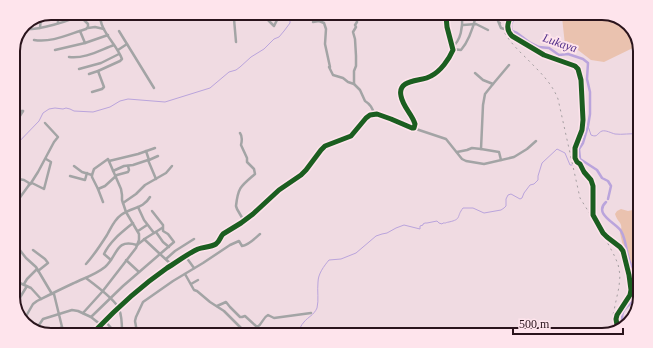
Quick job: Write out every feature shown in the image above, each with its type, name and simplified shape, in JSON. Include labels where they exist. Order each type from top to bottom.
[{"type":"street","points":[[28,30],[33,30],[68,20]]},
{"type":"street","points":[[84,20],[88,24],[87,28]]},
{"type":"street","points":[[89,74],[120,61],[122,58],[100,20]]},
{"type":"street","points":[[234,20],[236,42]]},
{"type":"street","points":[[268,20],[274,26],[277,20]]},
{"type":"street","points":[[354,84],[356,55],[353,32],[356,27],[357,20]]},
{"type":"street","points":[[462,20],[462,32],[452,48],[462,50],[469,38],[475,20]]},
{"type":"street","points":[[497,20],[500,28],[508,30]]},
{"type":"street","points":[[509,20],[507,24],[508,30],[512,36],[542,54],[575,66],[578,69],[582,90],[583,120],[582,130],[575,148],[575,158],[591,180],[593,186],[594,215],[604,233],[623,251],[629,275],[631,290],[629,299],[617,315],[617,324]]},
{"type":"street","points":[[313,22],[319,21],[324,23],[326,29],[325,44],[332,74],[354,84],[360,90],[364,99],[372,108],[374,114]]},
{"type":"street","points":[[40,28],[41,22]]},
{"type":"street","points":[[463,25],[474,24],[488,30]]},
{"type":"street","points":[[34,40],[45,40],[61,37],[87,28],[95,27],[104,29]]},
{"type":"street","points":[[80,30],[85,43]]},
{"type":"street","points":[[119,31],[154,88]]},
{"type":"street","points":[[55,50],[85,43],[108,35]]},
{"type":"street","points":[[118,50],[127,44]]},
{"type":"street","points":[[69,57],[77,58],[114,45]]},
{"type":"street","points":[[79,69],[101,63],[119,54]]},
{"type":"street","points":[[481,149],[484,96],[509,65]]},
{"type":"street","points":[[92,92],[103,89],[104,87],[98,71]]},
{"type":"street","points":[[475,73],[483,80],[493,84]]},
{"type":"street","points":[[20,198],[46,159],[58,137],[45,123]]},
{"type":"street","points":[[413,128],[446,139],[461,159],[484,164],[516,156],[536,141]]},
{"type":"street","points":[[240,133],[242,135],[241,145],[247,158],[246,161],[254,169],[255,174],[244,183],[240,189],[236,208],[244,221]]},
{"type":"street","points":[[103,202],[92,177],[93,170],[108,159],[109,161],[135,155],[155,148]]},
{"type":"street","points":[[456,152],[472,148],[498,152],[501,160]]},
{"type":"street","points":[[146,151],[156,179]]},
{"type":"street","points":[[113,171],[158,156]]},
{"type":"street","points":[[20,179],[44,189],[51,162],[46,159]]},
{"type":"street","points":[[83,313],[102,292],[135,250],[140,236],[126,212],[118,181],[109,161]]},
{"type":"street","points":[[74,166],[82,172],[92,175]]},
{"type":"street","points":[[98,189],[104,187],[115,176],[128,172],[128,166]]},
{"type":"street","points":[[123,202],[136,194],[146,185],[168,172],[172,166]]},
{"type":"street","points":[[70,176],[85,180],[87,173]]},
{"type":"street","points":[[110,181],[118,181]]},
{"type":"street","points":[[86,264],[98,249],[115,220],[126,212],[138,208],[146,203],[150,197]]},
{"type":"street","points":[[138,208],[147,225],[169,247]]},
{"type":"street","points":[[91,317],[110,298],[174,242],[168,234],[163,231],[162,224],[152,211]]},
{"type":"street","points":[[111,260],[104,254],[106,249],[117,236],[133,224]]},
{"type":"street","points":[[138,231],[147,225]]},
{"type":"street","points":[[26,316],[35,302],[101,270],[123,244],[129,243],[137,245],[162,228]]},
{"type":"street","points":[[136,328],[135,321],[143,302],[230,244],[239,241],[244,246],[260,234]]},
{"type":"street","points":[[166,259],[175,251],[194,239]]},
{"type":"street","points":[[144,240],[172,265]]},
{"type":"street","points":[[20,250],[38,270],[53,294],[62,327]]},
{"type":"street","points":[[20,296],[27,279],[48,263],[46,259],[33,250]]},
{"type":"street","points":[[186,256],[194,268]]},
{"type":"street","points":[[126,260],[139,272]]},
{"type":"street","points":[[185,274],[194,290],[224,310],[241,328]]},
{"type":"street","points":[[86,278],[110,298],[119,308],[122,328]]},
{"type":"street","points":[[191,284],[198,280]]},
{"type":"street","points":[[20,283],[33,290],[41,299]]},
{"type":"street","points":[[217,306],[226,302],[240,317],[242,318],[245,316],[257,327],[261,324],[265,316],[268,315],[274,318],[312,313]]},
{"type":"street","points":[[39,326],[43,319],[72,310],[91,317],[101,325]]},
{"type":"street","points":[[105,321],[111,328]]},
{"type":"shaded area","points":[[562,20],[602,20],[616,23],[623,28],[628,34],[633,48],[604,62],[591,60],[578,50],[565,45]]},
{"type":"shaded area","points":[[621,209],[628,211],[633,210],[633,293],[620,233],[621,225],[615,214]]},
{"type":"waterway","points":[[20,141],[39,121],[43,113],[49,109],[66,108],[74,111],[93,112],[110,107],[120,101],[128,99],[165,102],[210,88],[229,72],[236,70],[251,57],[264,49],[274,39],[279,37],[290,23],[290,20]]},
{"type":"waterway","name":"Lukaya","points":[[513,20],[511,24],[512,31],[529,42],[539,47],[549,48],[559,55],[568,54],[583,59],[588,63],[587,79],[590,92],[590,114],[583,143],[579,149],[580,159],[597,170],[602,178],[608,181],[611,186],[608,199]]},
{"type":"waterway","points":[[588,126],[591,135],[593,136],[596,136],[602,131],[615,134],[633,134]]},
{"type":"waterway","points":[[300,328],[317,308],[318,279],[329,260],[341,259],[356,253],[376,236],[387,233],[404,225],[420,229],[420,226],[425,223],[437,221],[442,224],[453,221],[457,219],[463,208],[473,208],[484,213],[501,210],[506,206],[506,199],[508,195],[511,194],[520,199],[522,198],[530,185],[534,184],[538,180],[542,163],[557,149],[565,153],[570,165],[572,165]]},
{"type":"waterway","name":"Lukaya","points":[[606,202],[602,210],[607,218],[621,231],[629,261],[633,268]]},
{"type":"waterway","name":"Lukaya","points":[[623,320],[622,314],[632,302]]},
{"type":"tunnel","points":[[98,328],[129,298],[167,268],[198,249],[216,244],[223,234],[253,214],[279,190],[301,175],[325,146],[351,136],[370,115],[377,114],[414,128],[415,124],[402,100],[401,90],[406,83],[427,78],[435,74],[449,57],[453,50],[446,20]]},
{"type":"railway","points":[[500,20],[504,31],[512,44],[545,77],[558,99],[580,198],[605,238],[618,264],[620,275],[613,315],[613,326]]},
{"type":"cycle path","points":[[98,328],[129,298],[167,268],[198,249],[216,244],[223,234],[253,214],[279,190],[301,175],[325,146],[351,136],[370,115],[377,114],[414,128],[415,124],[402,100],[401,90],[406,83],[427,78],[435,74],[449,57],[453,50],[446,20]]},
{"type":"cycle path","points":[[510,20],[508,27],[512,36],[544,55],[575,66],[578,69],[581,80],[583,120],[582,130],[575,148],[575,158],[591,180],[593,186],[593,215],[603,233],[623,251],[629,275],[631,290],[630,295],[617,315],[617,324]]}]
